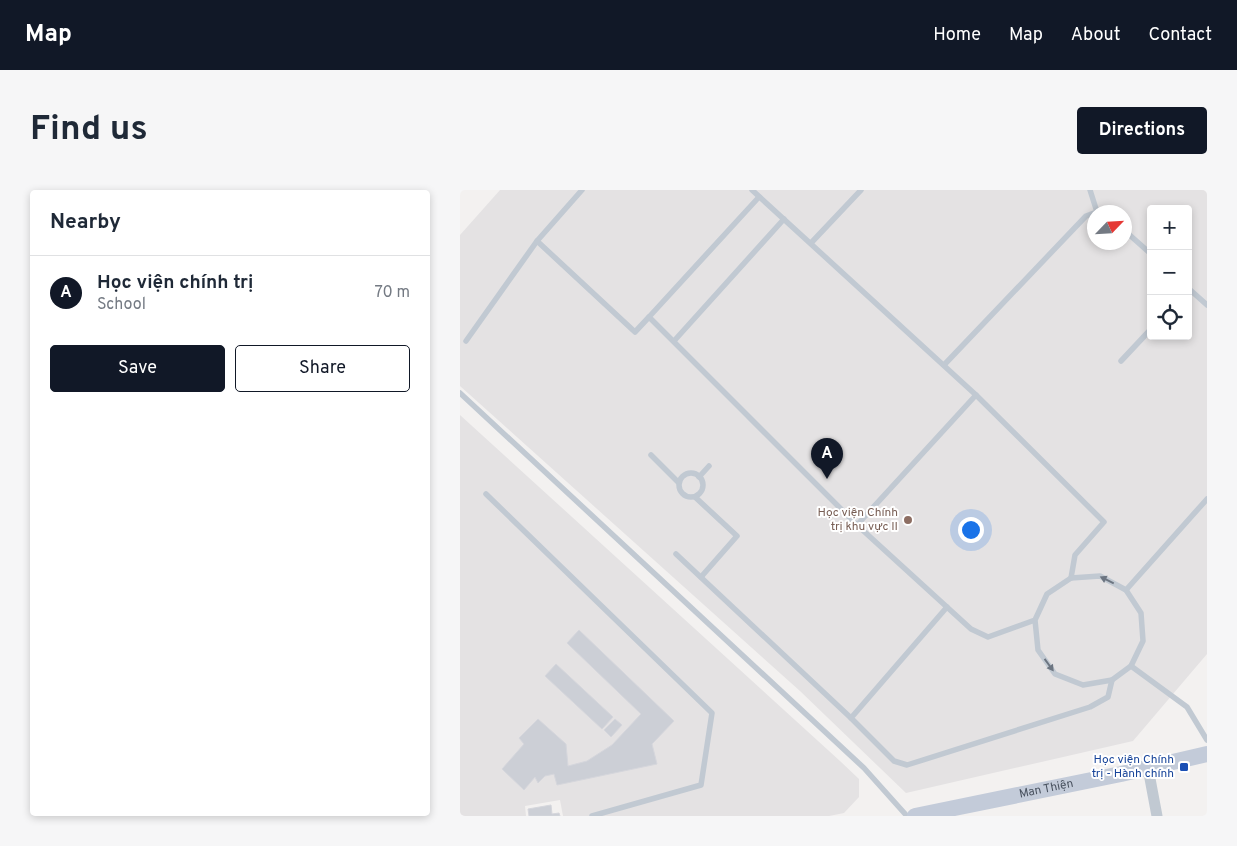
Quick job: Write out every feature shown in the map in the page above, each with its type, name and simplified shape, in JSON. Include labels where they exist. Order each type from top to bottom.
[{"type":"street","name":"Man Thiện","points":[[915,816],[1207,754]]},
{"type":"street","points":[[1148,768],[1157,816]]},
{"type":"lane","points":[[466,341],[537,241],[582,190]]},
{"type":"lane","points":[[752,190],[976,395],[1104,522],[1074,555],[1071,578]]},
{"type":"lane","points":[[811,243],[861,190]]},
{"type":"lane","points":[[1090,190],[1095,205]]},
{"type":"lane","points":[[537,241],[635,332],[759,197]]},
{"type":"lane","points":[[944,366],[1087,216]]},
{"type":"lane","points":[[674,341],[784,218]]},
{"type":"lane","points":[[1132,237],[1147,250]]},
{"type":"lane","points":[[1192,291],[1207,304]]},
{"type":"lane","points":[[649,317],[857,525],[971,629],[988,637],[1035,620]]},
{"type":"lane","points":[[1121,361],[1147,333]]},
{"type":"lane","points":[[460,393],[864,768],[907,816]]},
{"type":"lane","points":[[857,525],[976,395]]},
{"type":"lane","points":[[651,455],[678,482],[679,490],[686,497],[695,497],[700,494],[702,490],[700,476]]},
{"type":"lane","points":[[700,476],[709,466]]},
{"type":"lane","points":[[678,482],[686,474],[691,473],[700,476]]},
{"type":"lane","points":[[486,494],[712,713],[701,785],[592,816]]},
{"type":"lane","points":[[695,497],[736,536],[701,577]]},
{"type":"lane","points":[[1126,590],[1207,499]]},
{"type":"lane","points":[[676,554],[851,718],[894,761],[907,765],[1090,707],[1108,697],[1112,680]]},
{"type":"lane","points":[[1100,576],[1126,590],[1141,613],[1143,641],[1131,666],[1112,680],[1083,685],[1056,674],[1038,650],[1035,620],[1047,594],[1071,578],[1100,576]]},
{"type":"lane","points":[[851,718],[947,607]]},
{"type":"lane","points":[[1131,666],[1187,708],[1207,740]]},
{"type":"shaded area","name":"Học viện Chính trị khu vực II","points":[[500,190],[1207,190],[1207,654],[1133,741],[906,793],[800,691],[460,386],[460,235]]},
{"type":"shaded area","points":[[460,415],[859,779],[859,797],[844,813],[829,816],[563,816],[560,800],[525,806],[526,816],[460,816]]},
{"type":"building","points":[[579,630],[674,721],[652,744],[657,764],[557,785],[554,774],[545,776],[538,783],[535,777],[524,790],[502,769],[524,744],[519,738],[538,719],[566,744],[568,766],[587,761],[612,745],[641,714],[567,643]]},
{"type":"building","points":[[556,664],[613,717],[602,729],[545,676]]},
{"type":"building","points":[[615,719],[622,725],[611,737],[604,730]]},
{"type":"building","points":[[551,805],[552,814],[559,813],[560,816],[529,816],[528,809]]},
{"type":"place","name":"Học viện chính trị","points":[[827,479]]},
{"type":"place","name":"Học viện Chính trị khu vực II","points":[[908,520]]},
{"type":"place","name":"Học viện Chính trị - Hành chính","points":[[1184,767]]}]
